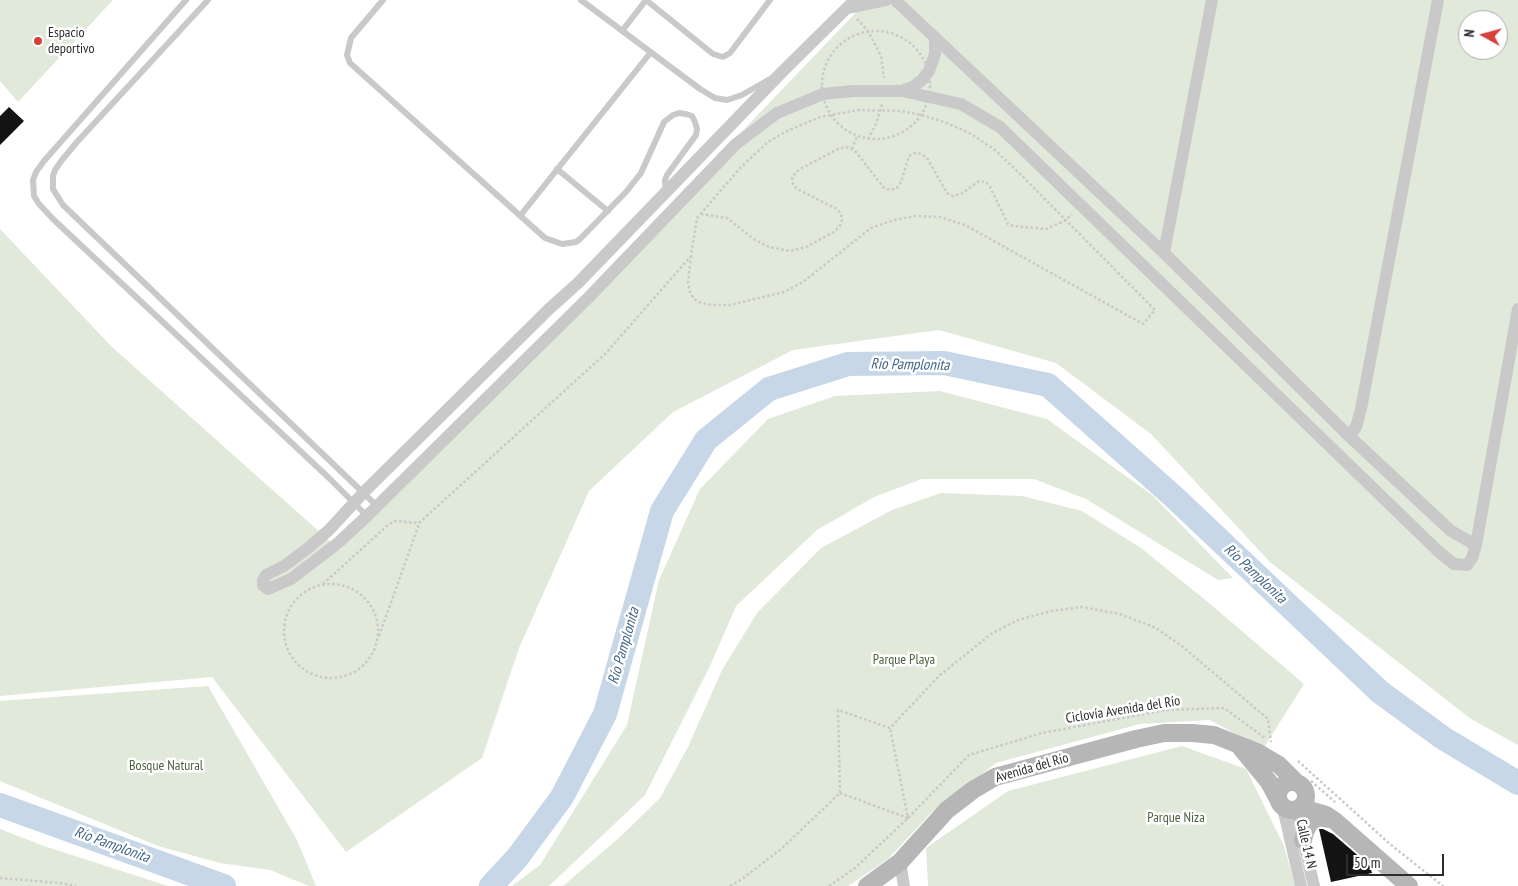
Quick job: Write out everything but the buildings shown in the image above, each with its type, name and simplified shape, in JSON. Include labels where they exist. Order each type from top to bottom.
[{"type":"main road","name":"Avenida del Río","points":[[867,886],[900,862],[948,810],[973,790],[996,777],[1164,733],[1204,734],[1233,742],[1269,758],[1337,813]]},
{"type":"main road","points":[[1233,742],[1255,763],[1286,806],[1326,815],[1337,813]]},
{"type":"main road","points":[[1288,782],[1302,783],[1306,794],[1304,804],[1286,806],[1278,791],[1280,787],[1288,782]]},
{"type":"main road","points":[[1303,840],[1310,822],[1318,817],[1337,813]]},
{"type":"main road","points":[[1337,813],[1410,886]]},
{"type":"street","points":[[886,0],[851,4],[782,72],[578,283],[549,309],[364,492],[329,530],[284,566],[266,575],[263,584],[268,589],[291,579],[338,543],[368,516],[590,296],[736,144],[778,113],[823,94],[853,91],[902,91],[961,104],[1000,127],[1439,552],[1454,564],[1467,565],[1472,558],[1476,545],[1518,310]]},
{"type":"street","points":[[895,0],[1164,253],[1349,436],[1451,531],[1476,545]]},
{"type":"street","points":[[1164,253],[1212,0]]},
{"type":"street","points":[[1349,436],[1356,427],[1361,409],[1438,0]]},
{"type":"street","points":[[902,91],[922,80],[929,71],[935,54],[935,37]]},
{"type":"street","points":[[578,283],[576,288],[580,296],[585,298],[590,296]]},
{"type":"street","points":[[549,309],[558,313],[561,324]]},
{"type":"street","name":"Calle 14 N","points":[[1286,806],[1303,840],[1314,886]]},
{"type":"street","name":"Calle 14 N","points":[[1286,806],[1301,886]]},
{"type":"street","points":[[900,862],[904,886]]},
{"type":"lane","points":[[186,0],[44,161],[33,180],[34,196],[53,218],[368,516]]},
{"type":"lane","points":[[208,0],[62,160],[53,176],[53,189],[63,205],[377,506]]},
{"type":"lane","points":[[383,0],[351,38],[346,55],[350,63],[545,238],[562,244],[576,242],[580,239],[626,192],[640,173],[664,122],[673,115],[679,113],[686,114],[692,116],[695,122],[696,135],[667,175],[665,180],[666,192]]},
{"type":"lane","points":[[581,0],[700,90],[716,98],[727,100],[742,95],[782,72]]},
{"type":"lane","points":[[622,31],[646,0],[713,54],[723,57],[730,53],[770,0]]},
{"type":"lane","points":[[520,216],[650,52]]},
{"type":"lane","points":[[557,170],[608,211]]},
{"type":"path","points":[[851,4],[881,56],[884,74],[881,109],[868,139]]},
{"type":"path","points":[[881,109],[922,115],[947,123],[971,134],[995,150],[1155,310],[1143,324],[972,229],[940,217],[915,216],[894,220],[871,228],[803,282],[784,292],[730,304],[712,305],[701,303],[694,299],[688,283],[696,223],[700,214],[754,154],[785,132],[802,124],[830,114],[859,110],[881,109]]},
{"type":"path","points":[[852,149],[856,136]]},
{"type":"path","points":[[700,214],[727,218],[755,240],[769,247],[790,251],[806,247],[834,232],[840,226],[841,214],[837,210],[797,189],[793,184],[792,178],[802,168],[838,149],[846,147],[858,153],[883,187],[890,190],[897,188],[901,182],[909,156],[915,153],[927,158],[947,193],[953,196],[961,194],[979,181],[986,182],[1008,224],[1046,230],[1066,220],[1081,206]]},
{"type":"path","points":[[377,640],[378,625],[374,610],[365,597],[352,588],[338,584],[323,584],[310,589],[297,599],[289,612],[285,626],[285,642],[291,656],[302,668],[316,676],[332,678],[347,675],[361,667],[372,655],[419,523],[605,354],[691,256]]},
{"type":"path","points":[[323,584],[394,521],[419,523]]},
{"type":"path","points":[[890,728],[939,676],[991,634],[1018,620],[1050,611],[1082,607],[1120,614],[1156,628],[1183,647],[1268,719],[1271,742]]},
{"type":"path","name":"Ciclovía Avenida del Río","points":[[829,886],[855,868],[908,818],[969,754],[1042,733],[1166,710],[1224,708],[1278,747]]},
{"type":"path","points":[[730,886],[742,879],[780,849],[840,793],[838,710],[890,728]]},
{"type":"path","points":[[890,728],[908,818]]},
{"type":"path","points":[[1294,758],[1391,845],[1443,886]]},
{"type":"path","points":[[1302,783],[1337,813]]},
{"type":"path","points":[[840,793],[908,818]]},
{"type":"path","points":[[0,878],[60,882],[76,886]]},
{"type":"green space","name":"Espacio deportivo","points":[[0,0],[113,0],[18,102],[0,81]]},
{"type":"green space","points":[[868,0],[1518,0],[1518,745],[1471,719],[1270,562],[1151,434],[1056,363],[939,330],[793,350],[673,412],[589,491],[519,648],[482,758],[346,852],[212,677],[0,696],[0,229],[112,347],[340,550]]},
{"type":"green space","points":[[940,391],[1047,419],[1152,495],[1233,578],[1218,580],[1086,499],[1034,479],[922,479],[874,497],[817,530],[736,606],[710,666],[645,795],[549,886],[512,886],[540,865],[627,725],[659,580],[700,489],[768,419],[835,396]]},
{"type":"green space","name":"Parque Playa","points":[[941,493],[1022,496],[1082,511],[1141,548],[1304,684],[1263,749],[1210,720],[1140,724],[996,763],[930,814],[888,859],[848,886],[563,886],[621,836],[660,798],[688,747],[722,670],[757,613],[821,548],[892,510]]},
{"type":"green space","name":"Bosque Natural","points":[[208,686],[297,840],[316,886],[309,886],[270,870],[220,863],[158,846],[0,781],[0,701]]},
{"type":"green space","name":"Parque Niza","points":[[1182,746],[1246,769],[1284,846],[1295,886],[928,886],[926,848],[1008,791]]},
{"type":"green space","points":[[0,829],[44,846],[168,886],[0,886]]},
{"type":"waterway","name":"Río Pamplonita","points":[[491,886],[517,858],[562,797],[605,714],[662,511],[706,440],[769,389],[848,364],[944,363],[1048,385],[1174,497],[1380,692],[1443,738],[1518,783]]},
{"type":"waterway","name":"Río Pamplonita","points":[[0,805],[224,886]]},
{"type":"place","name":"Espacio deportivo","points":[[38,41]]}]
